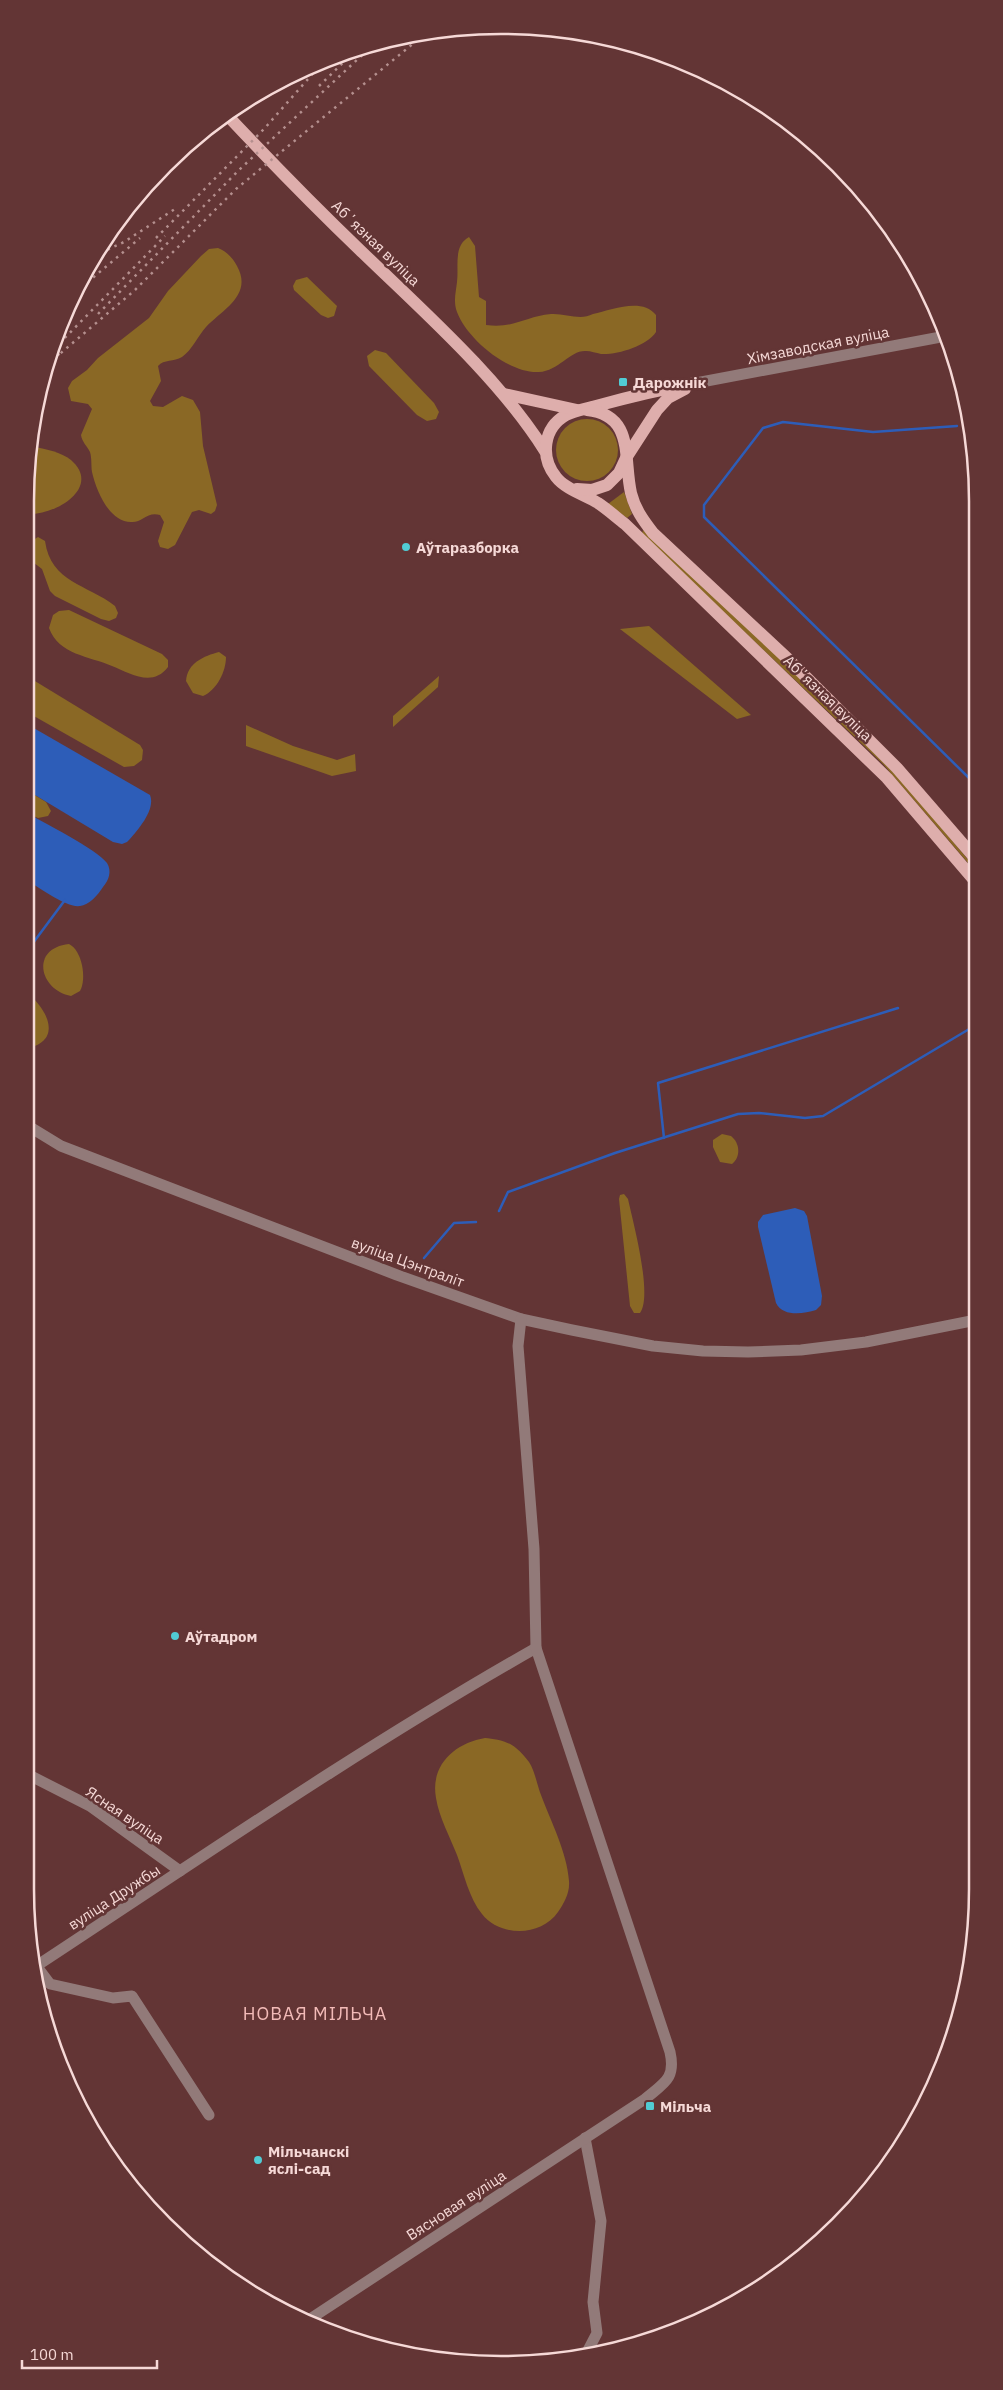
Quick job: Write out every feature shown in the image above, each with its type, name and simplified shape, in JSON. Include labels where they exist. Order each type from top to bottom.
[{"type":"main road","name":"Абʼязная вуліца","points":[[232,120],[296,189],[417,304],[504,394],[545,451]]},
{"type":"main road","points":[[696,383],[668,398],[657,410],[626,458],[619,473],[607,484],[592,490],[575,489],[557,479],[548,466],[545,451],[551,430],[558,421],[581,410],[628,397],[696,383]]},
{"type":"main road","points":[[504,394],[581,410],[596,411],[608,416],[617,424],[623,434],[626,458]]},
{"type":"main road","name":"Абʼязная вуліца","points":[[626,458],[631,493],[637,512],[653,533],[789,660],[898,768],[969,851]]},
{"type":"main road","name":"Абʼязная вуліца","points":[[575,489],[625,524],[887,778],[969,874]]},
{"type":"street","name":"Хімзаводская вуліца","points":[[696,383],[939,337]]},
{"type":"street","name":"вуліца Цэнтраліт","points":[[34,1130],[61,1146],[388,1271],[522,1319],[653,1346],[703,1352],[801,1350],[866,1342],[969,1321]]},
{"type":"street","points":[[522,1319],[518,1346],[534,1549],[536,1648]]},
{"type":"street","name":"вуліца Дружбы","points":[[40,1964],[288,1800],[536,1648]]},
{"type":"street","name":"Вясновая вуліца","points":[[313,2317],[645,2099],[668,2080],[672,2073],[673,2065],[670,2052],[536,1648]]},
{"type":"street","name":"Ясная вуліца","points":[[34,1778],[90,1806],[180,1871]]},
{"type":"street","points":[[42,1971],[50,1984],[113,1998],[132,1996],[209,2115]]},
{"type":"street","points":[[585,2138],[601,2221],[593,2302],[596,2333],[590,2348]]},
{"type":"shaded area","points":[[469,237],[475,246],[479,297],[486,301],[486,325],[512,324],[551,314],[583,317],[626,306],[635,306],[650,310],[656,315],[656,332],[652,337],[631,349],[608,354],[588,351],[580,352],[546,371],[527,371],[503,361],[479,343],[462,322],[457,312],[455,297],[458,257],[461,246]]},
{"type":"shaded area","points":[[218,248],[229,255],[237,266],[241,276],[239,293],[234,301],[206,327],[186,354],[179,359],[163,362],[158,366],[161,381],[150,401],[153,406],[163,407],[182,396],[193,400],[200,412],[203,446],[217,505],[215,511],[211,514],[199,510],[192,512],[175,545],[168,549],[160,547],[158,541],[164,522],[160,515],[155,514],[135,522],[123,521],[110,511],[100,496],[92,472],[90,452],[83,442],[81,435],[92,409],[88,404],[71,401],[68,388],[72,381],[87,370],[98,358],[149,318],[168,291],[201,256],[209,249]]},
{"type":"shaded area","points":[[307,277],[337,306],[334,316],[328,318],[321,315],[294,290],[293,286],[296,280]]},
{"type":"shaded area","points":[[375,350],[386,353],[434,403],[439,412],[436,419],[427,421],[417,415],[369,366],[367,356]]},
{"type":"shaded area","points":[[587,419],[599,421],[609,428],[616,438],[618,450],[616,462],[609,472],[599,479],[587,481],[575,479],[565,472],[558,462],[556,450],[558,438],[565,428],[575,421]]},
{"type":"shaded area","points":[[37,448],[58,453],[71,460],[79,470],[81,481],[78,490],[70,499],[60,506],[34,514],[34,502]]},
{"type":"shaded area","points":[[624,492],[632,514],[627,518],[608,504]]},
{"type":"shaded area","points":[[643,530],[762,641],[903,782],[969,861],[969,864],[883,764],[642,534]]},
{"type":"shaded area","points":[[38,537],[45,541],[49,555],[62,574],[115,606],[118,613],[116,618],[109,621],[101,619],[55,596],[50,591],[42,569],[34,563],[34,540]]},
{"type":"shaded area","points":[[69,610],[162,654],[168,660],[168,667],[155,677],[141,677],[67,649],[54,637],[49,628],[53,615],[59,611]]},
{"type":"shaded area","points":[[649,626],[751,715],[737,719],[620,629]]},
{"type":"shaded area","points":[[219,652],[226,657],[220,680],[203,696],[193,693],[186,681],[189,669],[202,658]]},
{"type":"shaded area","points":[[439,676],[438,687],[393,727],[393,716]]},
{"type":"shaded area","points":[[34,680],[140,745],[143,750],[142,760],[134,766],[124,767],[34,716]]},
{"type":"shaded area","points":[[246,725],[293,746],[337,760],[355,754],[356,771],[332,776],[246,746]]},
{"type":"shaded area","points":[[34,795],[46,802],[51,811],[48,816],[38,818],[34,816]]},
{"type":"shaded area","points":[[69,944],[80,958],[83,972],[80,991],[71,996],[60,992],[52,986],[46,978],[43,969],[48,953],[57,947]]},
{"type":"shaded area","points":[[34,999],[40,1006],[48,1023],[48,1032],[45,1039],[34,1046]]},
{"type":"shaded area","points":[[722,1134],[731,1136],[738,1146],[737,1158],[732,1164],[720,1162],[713,1147],[713,1140]]},
{"type":"shaded area","points":[[624,1194],[628,1199],[641,1258],[644,1291],[640,1313],[634,1313],[630,1306],[619,1199],[620,1195]]},
{"type":"shaded area","points":[[485,1738],[513,1746],[529,1762],[558,1837],[568,1870],[568,1894],[558,1912],[551,1920],[531,1930],[509,1930],[499,1927],[490,1922],[477,1908],[437,1805],[435,1786],[441,1766],[455,1750]]},
{"type":"water","points":[[34,728],[150,795],[151,801],[148,814],[140,826],[127,842],[122,844],[113,842],[34,794]]},
{"type":"water","points":[[34,817],[102,857],[107,863],[110,872],[99,893],[90,902],[83,905],[74,906],[67,904],[34,885]]},
{"type":"water","points":[[795,1208],[804,1211],[807,1216],[822,1296],[821,1305],[816,1310],[805,1313],[783,1311],[776,1303],[758,1227],[758,1222],[763,1215]]},
{"type":"waterway","points":[[957,426],[873,432],[783,422],[763,428],[704,505],[704,517],[969,778]]},
{"type":"waterway","points":[[34,942],[65,900]]},
{"type":"waterway","points":[[664,1138],[658,1083],[898,1008]]},
{"type":"waterway","points":[[499,1211],[508,1192],[615,1153],[738,1114],[759,1113],[805,1118],[823,1116],[969,1029]]},
{"type":"waterway","points":[[424,1258],[454,1223],[476,1222]]},
{"type":"railway","points":[[57,356],[135,290],[236,189],[415,42]]},
{"type":"railway","points":[[98,314],[239,170],[361,56]]},
{"type":"railway","points":[[319,86],[344,61]]},
{"type":"railway","points":[[156,238],[264,129],[313,73]]},
{"type":"railway","points":[[108,249],[124,242],[178,207]]},
{"type":"railway","points":[[63,340],[165,236]]},
{"type":"railway","points":[[89,281],[140,238]]},
{"type":"place","name":"Дарожнік","points":[[623,382]]},
{"type":"place","name":"Аўтаразборка","points":[[406,547]]},
{"type":"place","name":"Аўтадром","points":[[175,1636]]},
{"type":"place","name":"Мільча","points":[[650,2106]]},
{"type":"place","name":"Мільчанскі яслі-сад","points":[[258,2160]]},
{"type":"district","name":"НОВАЯ МІЛЬЧА","points":[[315,2013]]}]
